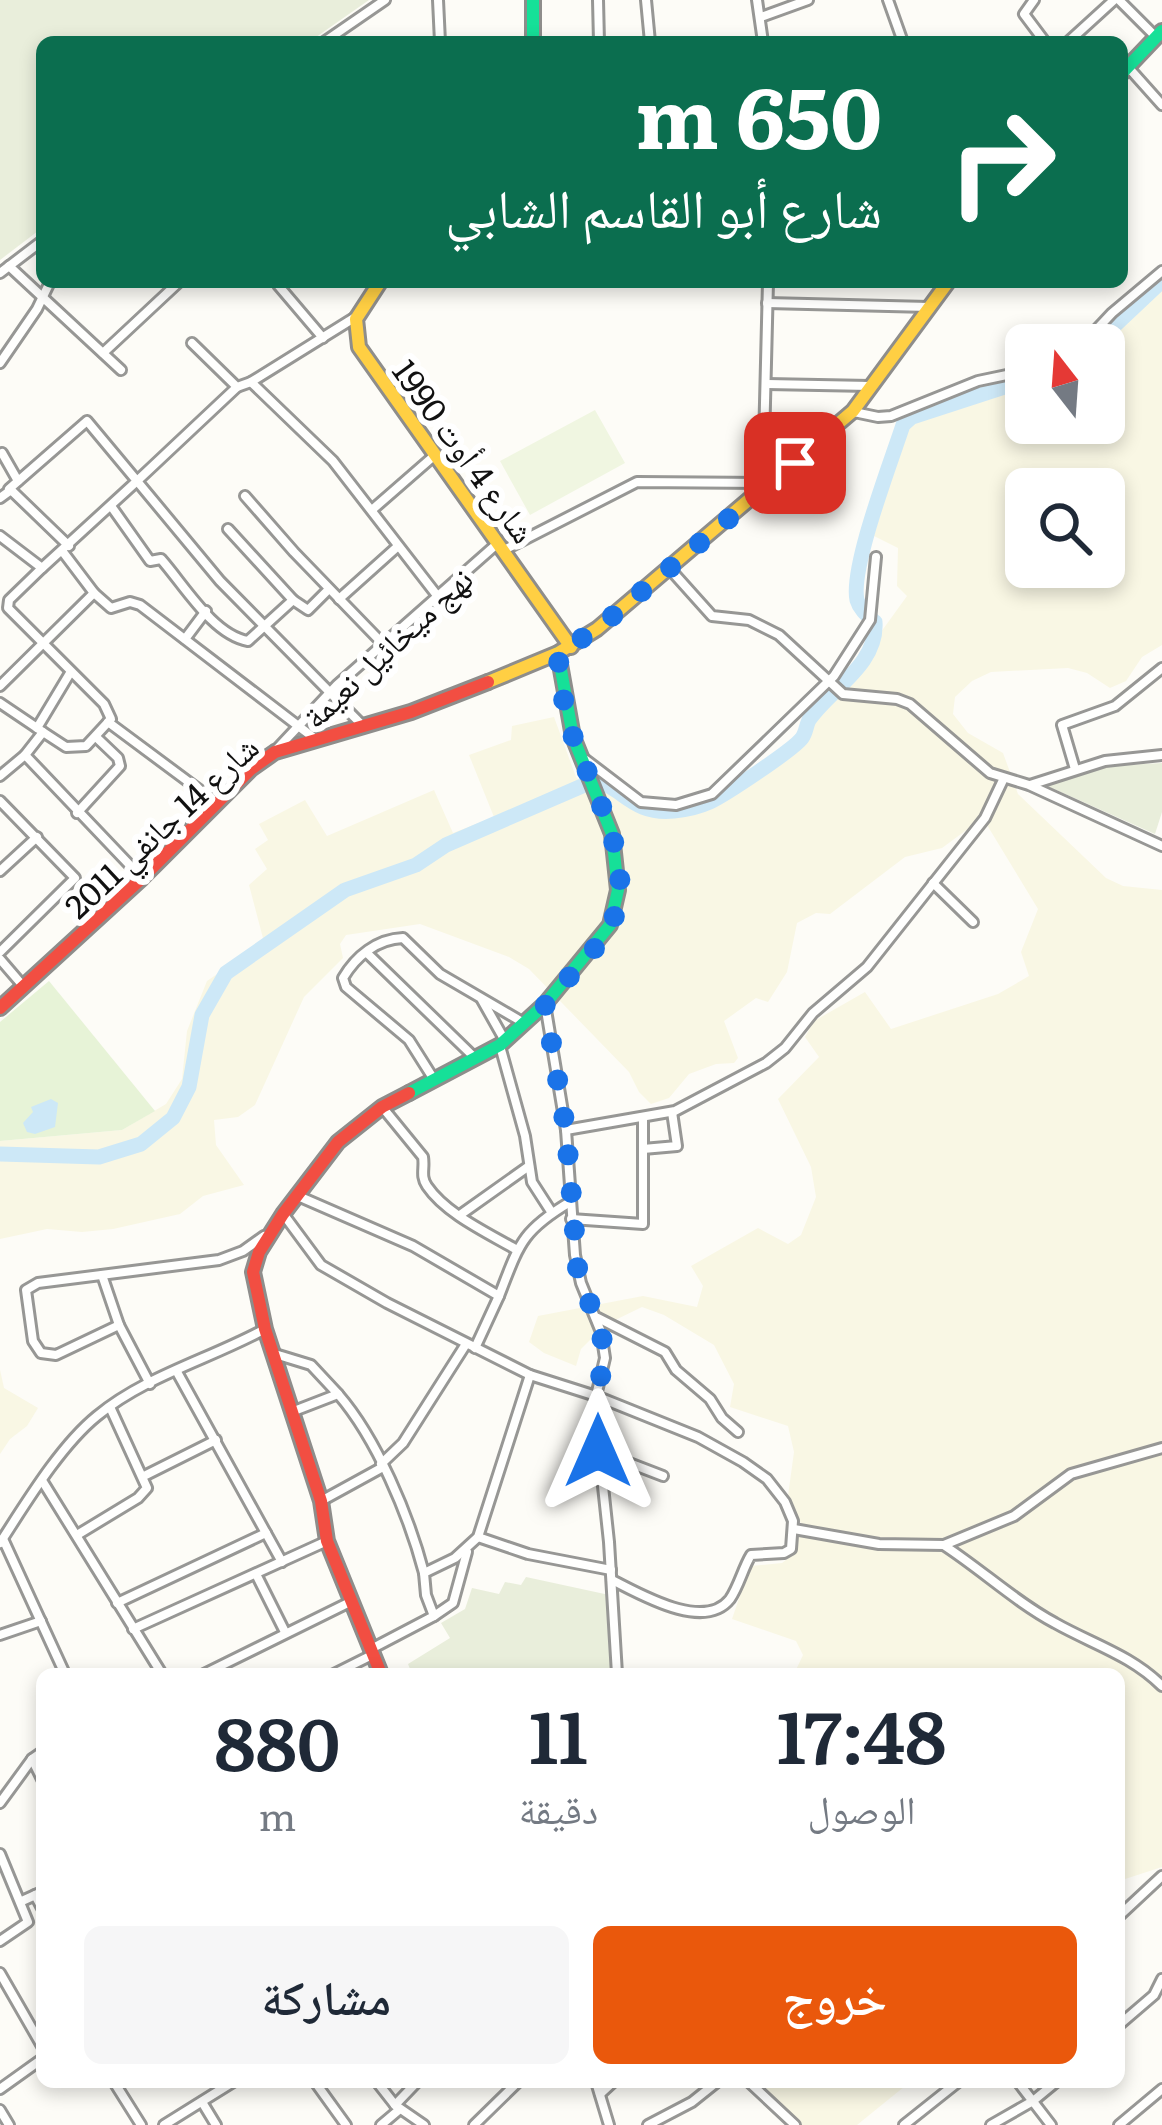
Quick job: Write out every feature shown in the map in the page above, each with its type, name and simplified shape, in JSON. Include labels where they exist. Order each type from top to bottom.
[{"type":"street","points":[[332,36],[385,0]]},
{"type":"street","points":[[438,0],[440,36]]},
{"type":"street","points":[[533,0],[533,36]]},
{"type":"street","points":[[598,0],[599,36]]},
{"type":"street","points":[[646,0],[649,36]]},
{"type":"street","points":[[757,0],[763,36]]},
{"type":"street","points":[[761,17],[808,0]]},
{"type":"street","points":[[888,0],[901,36]]},
{"type":"street","points":[[1034,0],[1024,14],[1040,36]]},
{"type":"street","points":[[1075,36],[1116,0],[1159,34],[1128,67]]},
{"type":"street","points":[[338,32],[341,36]]},
{"type":"street","points":[[1128,73],[1162,105]]},
{"type":"street","points":[[36,245],[4,269],[121,370]]},
{"type":"street","points":[[1105,324],[1162,271]]},
{"type":"street","points":[[0,363],[47,288]]},
{"type":"street","points":[[103,353],[173,288]]},
{"type":"street","points":[[281,288],[323,338]]},
{"type":"street","points":[[0,703],[70,748],[86,746],[96,737],[108,722],[109,710],[7,606],[237,387],[353,318],[376,288]]},
{"type":"street","points":[[766,483],[767,288]]},
{"type":"street","name":"شارع 14 جانفي 2011","points":[[0,1008],[274,752],[411,712],[569,648],[853,411],[944,288]]},
{"type":"street","points":[[767,304],[930,307]]},
{"type":"street","name":"شارع 4 أوت 1990","points":[[353,318],[359,346],[569,648]]},
{"type":"street","points":[[192,343],[237,387]]},
{"type":"street","points":[[853,411],[891,416],[978,381],[1005,375]]},
{"type":"street","points":[[250,382],[333,461],[439,598]]},
{"type":"street","points":[[767,384],[872,386]]},
{"type":"street","points":[[0,498],[87,421],[265,629],[362,725]]},
{"type":"street","points":[[2,453],[18,481]]},
{"type":"street","points":[[373,509],[436,454]]},
{"type":"street","name":"نهج ميخائيل نعيمة","points":[[274,752],[329,694],[501,546],[637,482],[766,483]]},
{"type":"street","points":[[9,489],[66,548],[94,593],[111,608],[130,602],[140,605],[314,738]]},
{"type":"street","points":[[245,496],[384,645]]},
{"type":"street","points":[[110,506],[150,560],[161,560],[206,611],[241,640],[254,639],[293,601]]},
{"type":"street","points":[[228,530],[293,601],[308,610],[328,589]]},
{"type":"street","points":[[0,536],[42,568]]},
{"type":"street","points":[[339,599],[398,548]]},
{"type":"street","points":[[586,764],[641,802],[658,806],[712,794],[832,684],[870,620],[876,557]]},
{"type":"street","points":[[668,568],[712,616],[749,620],[779,635],[844,694],[910,704],[1003,780],[1029,785],[1162,846]]},
{"type":"street","points":[[0,686],[94,593]]},
{"type":"street","points":[[184,639],[206,611]]},
{"type":"street","points":[[379,1668],[327,1540],[321,1501],[265,1329],[253,1272],[283,1214],[338,1142],[382,1107],[502,1043],[545,1004],[602,938],[615,915],[616,858],[608,819],[573,737],[569,648]]},
{"type":"street","points":[[1075,769],[1062,725],[1115,706],[1162,668]]},
{"type":"street","points":[[0,776],[25,755],[70,673]]},
{"type":"street","points":[[108,722],[217,802]]},
{"type":"street","points":[[77,813],[121,766],[96,737]]},
{"type":"street","points":[[25,755],[142,878]]},
{"type":"street","points":[[1029,785],[1128,757],[1162,755]]},
{"type":"street","points":[[566,1130],[672,1112],[751,1072],[785,1048],[806,1021],[867,967],[985,818],[1003,780]]},
{"type":"street","points":[[0,801],[75,878],[0,956],[24,987]]},
{"type":"street","points":[[0,872],[37,837]]},
{"type":"street","points":[[933,884],[973,922]]},
{"type":"street","points":[[433,1078],[409,1040],[343,981],[356,956],[390,939],[403,938],[440,974],[524,1024]]},
{"type":"street","points":[[368,953],[474,1057]]},
{"type":"street","points":[[481,998],[502,1043],[532,1182],[552,1213]]},
{"type":"street","points":[[545,1004],[566,1130],[578,1273],[596,1317],[605,1358],[596,1396],[598,1451],[617,1668]]},
{"type":"street","points":[[382,1107],[423,1157],[424,1183],[460,1215],[517,1250]]},
{"type":"street","points":[[643,1149],[677,1146],[672,1112]]},
{"type":"street","points":[[571,1219],[641,1226],[643,1119]]},
{"type":"street","points":[[460,1215],[529,1166]]},
{"type":"street","points":[[297,1195],[412,1246],[499,1296]]},
{"type":"street","points":[[321,1501],[382,1465],[403,1443],[470,1346],[532,1226],[570,1202]]},
{"type":"street","points":[[283,1214],[327,1270],[530,1375],[698,1437],[743,1462],[778,1491],[792,1514],[794,1529],[789,1551],[752,1555],[729,1600],[715,1610],[674,1609],[612,1575],[478,1538]]},
{"type":"street","points":[[119,1325],[56,1355],[41,1353],[33,1341],[28,1287],[219,1260],[243,1251],[275,1228]]},
{"type":"street","points":[[102,1275],[119,1325],[150,1384]]},
{"type":"street","points":[[596,1317],[665,1352],[676,1370],[710,1399],[737,1432]]},
{"type":"street","points":[[62,1668],[1,1541],[73,1441],[110,1407],[265,1329]]},
{"type":"street","points":[[273,1353],[311,1365],[338,1394],[382,1465],[415,1538],[434,1616]]},
{"type":"street","points":[[177,1372],[282,1562]]},
{"type":"street","points":[[424,1573],[467,1550],[478,1538],[530,1375]]},
{"type":"street","points":[[294,1411],[338,1394]]},
{"type":"street","points":[[77,1535],[144,1493],[144,1476],[110,1407]]},
{"type":"street","points":[[144,1476],[216,1440]]},
{"type":"street","points":[[794,1529],[879,1544],[944,1545],[1014,1516],[1071,1474],[1162,1448]]},
{"type":"street","points":[[598,1451],[663,1476]]},
{"type":"street","points":[[43,1482],[158,1668]]},
{"type":"street","points":[[117,1603],[266,1533]]},
{"type":"street","points":[[133,1629],[327,1540]]},
{"type":"street","points":[[944,1545],[1012,1596],[1126,1658],[1162,1686]]},
{"type":"street","points":[[345,1668],[453,1603],[467,1550]]},
{"type":"street","points":[[256,1574],[285,1633]]},
{"type":"street","points":[[226,1668],[350,1602]]},
{"type":"street","points":[[0,1635],[41,1621]]},
{"type":"street","points":[[0,1803],[36,1756]]},
{"type":"street","points":[[32,1759],[36,1767]]},
{"type":"street","points":[[0,1854],[28,1922],[0,1941]]},
{"type":"street","points":[[1125,1910],[1162,1876]]},
{"type":"street","points":[[22,1901],[36,1894]]},
{"type":"street","points":[[0,1973],[36,2036]]},
{"type":"street","points":[[1125,2018],[1154,1995],[1162,1979]]},
{"type":"street","points":[[0,2089],[36,2063]]},
{"type":"street","points":[[121,2088],[141,2125]]},
{"type":"street","points":[[164,2125],[224,2088]]},
{"type":"street","points":[[319,2088],[346,2125]]},
{"type":"street","points":[[382,2088],[397,2107],[424,2125]]},
{"type":"street","points":[[381,2125],[412,2088]]},
{"type":"street","points":[[473,2125],[512,2088]]},
{"type":"street","points":[[598,2088],[609,2125]]},
{"type":"street","points":[[600,2094],[607,2088]]},
{"type":"street","points":[[648,2125],[710,2088]]},
{"type":"street","points":[[755,2088],[791,2124]]},
{"type":"street","points":[[904,2125],[950,2088]]},
{"type":"street","points":[[1023,2088],[1051,2125]]},
{"type":"street","points":[[991,2125],[1049,2088]]},
{"type":"street","points":[[1119,2125],[1162,2089]]},
{"type":"street","points":[[202,2102],[216,2125]]},
{"type":"street","points":[[0,2110],[9,2125]]},
{"type":"shaded area","points":[[1162,282],[1162,645],[1142,657],[1126,681],[1110,688],[1087,673],[1068,668],[991,672],[955,697],[953,714],[968,733],[1003,753],[1018,794],[1106,878],[1123,886],[1162,890],[1162,1867],[1125,1879],[1125,1668],[797,1668],[803,1655],[796,1641],[732,1619],[750,1566],[782,1563],[795,1553],[801,1523],[787,1503],[794,1452],[788,1426],[730,1407],[734,1384],[714,1345],[642,1307],[605,1325],[581,1349],[576,1366],[529,1342],[538,1316],[643,1296],[697,1307],[703,1286],[691,1266],[758,1228],[788,1244],[801,1235],[816,1197],[811,1167],[778,1099],[819,1057],[805,1037],[814,1021],[865,992],[891,1029],[998,994],[1029,976],[1021,952],[1038,909],[987,825],[976,823],[942,848],[905,857],[830,914],[816,913],[797,923],[787,972],[768,1002],[756,998],[724,1021],[738,1058],[734,1063],[689,1074],[669,1098],[651,1104],[629,1072],[529,969],[509,957],[420,924],[346,935],[340,944],[343,958],[304,997],[255,1105],[238,1117],[214,1120],[216,1145],[244,1185],[203,1196],[180,1214],[113,1229],[47,1229],[0,1239],[0,1141],[122,1130],[166,1104],[182,1079],[187,1031],[207,981],[264,942],[249,885],[267,869],[255,849],[268,840],[259,824],[305,800],[327,836],[434,790],[453,833],[494,817],[469,755],[511,740],[512,726],[554,717],[576,777],[585,786],[601,787],[641,814],[675,814],[714,803],[804,739],[809,724],[853,684],[907,596],[897,586],[898,548],[874,536],[907,420],[1004,380],[1005,444],[1125,444],[1125,324],[1114,324]]},
{"type":"shaded area","points":[[0,1370],[4,1388],[38,1408],[0,1454]]},
{"type":"shaded area","points":[[759,2088],[903,2088],[857,2125],[800,2125]]},
{"type":"green space","points":[[0,0],[369,0],[318,36],[36,36],[36,233],[0,260]]},
{"type":"green space","points":[[595,410],[625,463],[530,515],[500,461]]},
{"type":"green space","points":[[1162,763],[1162,812],[1155,834],[1045,785],[1049,780],[1110,766]]},
{"type":"green space","points":[[49,981],[155,1111],[122,1130],[0,1141],[0,1022]]},
{"type":"green space","points":[[526,1577],[614,1596],[620,1668],[410,1668],[408,1664],[450,1638],[441,1623],[465,1609],[472,1588],[499,1594],[505,1582],[521,1585]]},
{"type":"water","points":[[51,1099],[58,1103],[55,1127],[27,1132],[23,1123],[33,1112],[31,1107]]},
{"type":"waterway","points":[[1116,324],[1162,281]]},
{"type":"waterway","points":[[0,1154],[99,1157],[141,1144],[173,1118],[189,1087],[202,1015],[226,973],[345,890],[416,865],[446,845],[589,783],[608,786],[645,808],[683,810],[718,798],[786,752],[869,651],[875,622],[858,604],[856,585],[865,540],[903,425],[912,417],[1005,387]]},
{"type":"traffic: fast","points":[[533,0],[533,36]]},
{"type":"traffic: fast","points":[[1128,67],[1162,31]]},
{"type":"traffic: fast","points":[[409,1093],[500,1045],[545,1004],[610,925],[618,890],[612,834],[573,737],[558,653]]},
{"type":"traffic: slow","points":[[376,288],[356,319],[359,347],[571,647]]},
{"type":"traffic: slow","points":[[488,682],[558,653],[597,629],[853,411],[944,288]]},
{"type":"traffic: jam","points":[[0,1008],[142,878],[251,769],[275,752],[411,712],[488,682]]},
{"type":"traffic: jam","points":[[379,1668],[327,1541],[321,1501],[265,1329],[253,1272],[259,1252],[283,1214],[338,1142],[382,1107],[409,1093]]},
{"type":"route","points":[[598,1451],[596,1396],[605,1358],[601,1332],[578,1273],[566,1130],[545,1004],[610,926],[617,902],[617,871],[608,819],[573,737],[558,653],[597,629],[795,463]]}]
